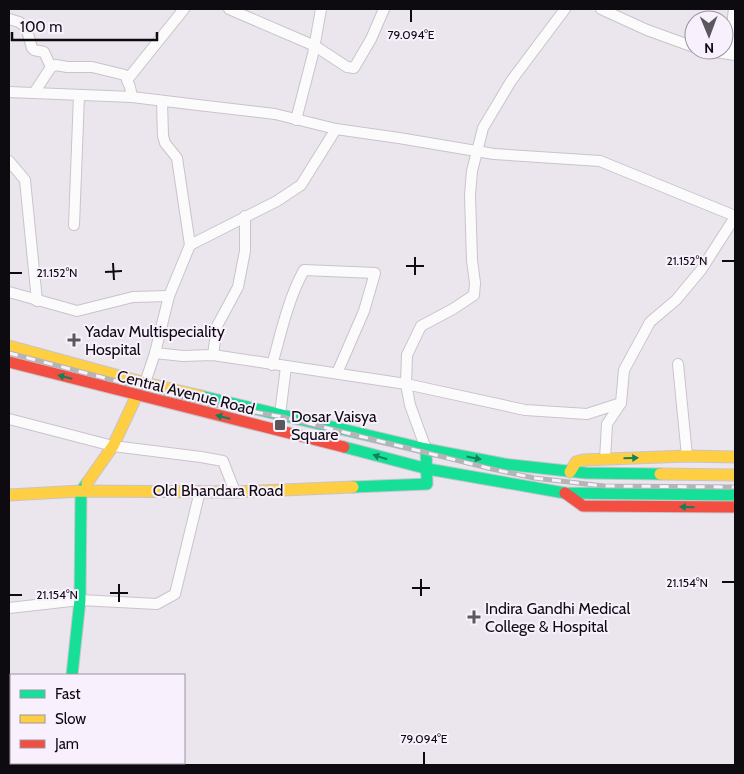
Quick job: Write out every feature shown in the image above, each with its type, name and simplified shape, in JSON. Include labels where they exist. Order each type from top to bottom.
[{"type":"main road","name":"Central Avenue Road","points":[[9,346],[145,382],[426,449],[504,464],[586,473],[735,475]]},
{"type":"main road","name":"Central Avenue Road","points":[[9,362],[428,469],[565,493],[735,495]]},
{"type":"main road","points":[[72,674],[80,600],[81,491],[113,446],[137,394],[145,382]]},
{"type":"main road","points":[[426,449],[428,469]]},
{"type":"main road","points":[[570,472],[576,462],[583,460],[687,456],[735,457]]},
{"type":"main road","name":"Old Bhandara Road","points":[[9,495],[81,491],[235,492],[427,484],[428,469]]},
{"type":"main road","points":[[565,493],[583,506],[735,508]]},
{"type":"street","points":[[127,80],[184,9]]},
{"type":"street","points":[[232,9],[314,46],[347,67],[354,68],[371,39],[384,9]]},
{"type":"street","points":[[296,120],[305,88],[321,9]]},
{"type":"street","points":[[426,449],[410,405],[406,384],[407,355],[421,326],[474,295],[475,282],[472,260],[470,195],[476,150],[483,128],[511,80],[565,9]]},
{"type":"street","points":[[601,9],[647,30],[684,43]]},
{"type":"street","points":[[734,9],[732,25],[735,54]]},
{"type":"street","points":[[9,19],[19,22],[26,27],[32,48],[44,52],[51,67]]},
{"type":"street","points":[[34,93],[51,67],[56,65],[92,67],[125,75],[132,97]]},
{"type":"street","points":[[9,92],[132,97],[275,114],[336,129],[494,154],[600,162],[735,216],[701,270],[676,300],[650,322],[624,370],[621,403],[607,424],[605,459]]},
{"type":"street","points":[[74,225],[79,95]]},
{"type":"street","points":[[145,382],[169,296],[190,245],[177,158],[165,143],[163,136],[162,101]]},
{"type":"street","points":[[190,245],[277,201],[301,185],[336,129]]},
{"type":"street","points":[[9,162],[24,180],[37,301]]},
{"type":"street","points":[[213,355],[217,326],[238,287],[245,251],[245,216]]},
{"type":"street","points":[[272,364],[284,322],[298,281],[304,270],[375,273],[364,311],[336,373]]},
{"type":"street","points":[[9,292],[78,311],[133,297],[169,296]]},
{"type":"street","points":[[154,353],[183,356],[213,355],[336,373],[406,384],[525,410],[587,414],[621,403]]},
{"type":"street","points":[[678,364],[687,456]]},
{"type":"street","points":[[280,414],[286,367]]},
{"type":"street","points":[[9,418],[113,446],[223,461],[235,492]]},
{"type":"street","points":[[9,608],[80,600],[157,604],[175,594],[200,491]]},
{"type":"railway","points":[[9,353],[162,393],[283,417],[534,478],[604,486],[735,487]]},
{"type":"traffic: fast","points":[[201,396],[426,449]]},
{"type":"traffic: fast","points":[[344,447],[428,469]]},
{"type":"traffic: fast","points":[[353,487],[427,484],[426,449],[504,464],[586,473],[660,474]]},
{"type":"traffic: fast","points":[[428,469],[565,493],[735,495]]},
{"type":"traffic: fast","points":[[72,674],[80,600],[81,491],[87,483]]},
{"type":"traffic: slow","points":[[9,346],[145,383],[201,396]]},
{"type":"traffic: slow","points":[[87,483],[113,446],[143,386]]},
{"type":"traffic: slow","points":[[570,472],[576,462],[583,460],[687,456],[735,457]]},
{"type":"traffic: slow","points":[[660,474],[735,475]]},
{"type":"traffic: slow","points":[[9,495],[81,491],[235,492],[353,487]]},
{"type":"traffic: jam","points":[[9,362],[344,447]]},
{"type":"traffic: jam","points":[[565,493],[583,506],[735,507]]},
{"type":"place","name":"Yadav Multispeciality Hospital","points":[[74,340]]},
{"type":"place","name":"Dosar Vaisya Square","points":[[280,425]]},
{"type":"place","name":"Indira Gandhi Medical College & Hospital","points":[[474,617]]}]
